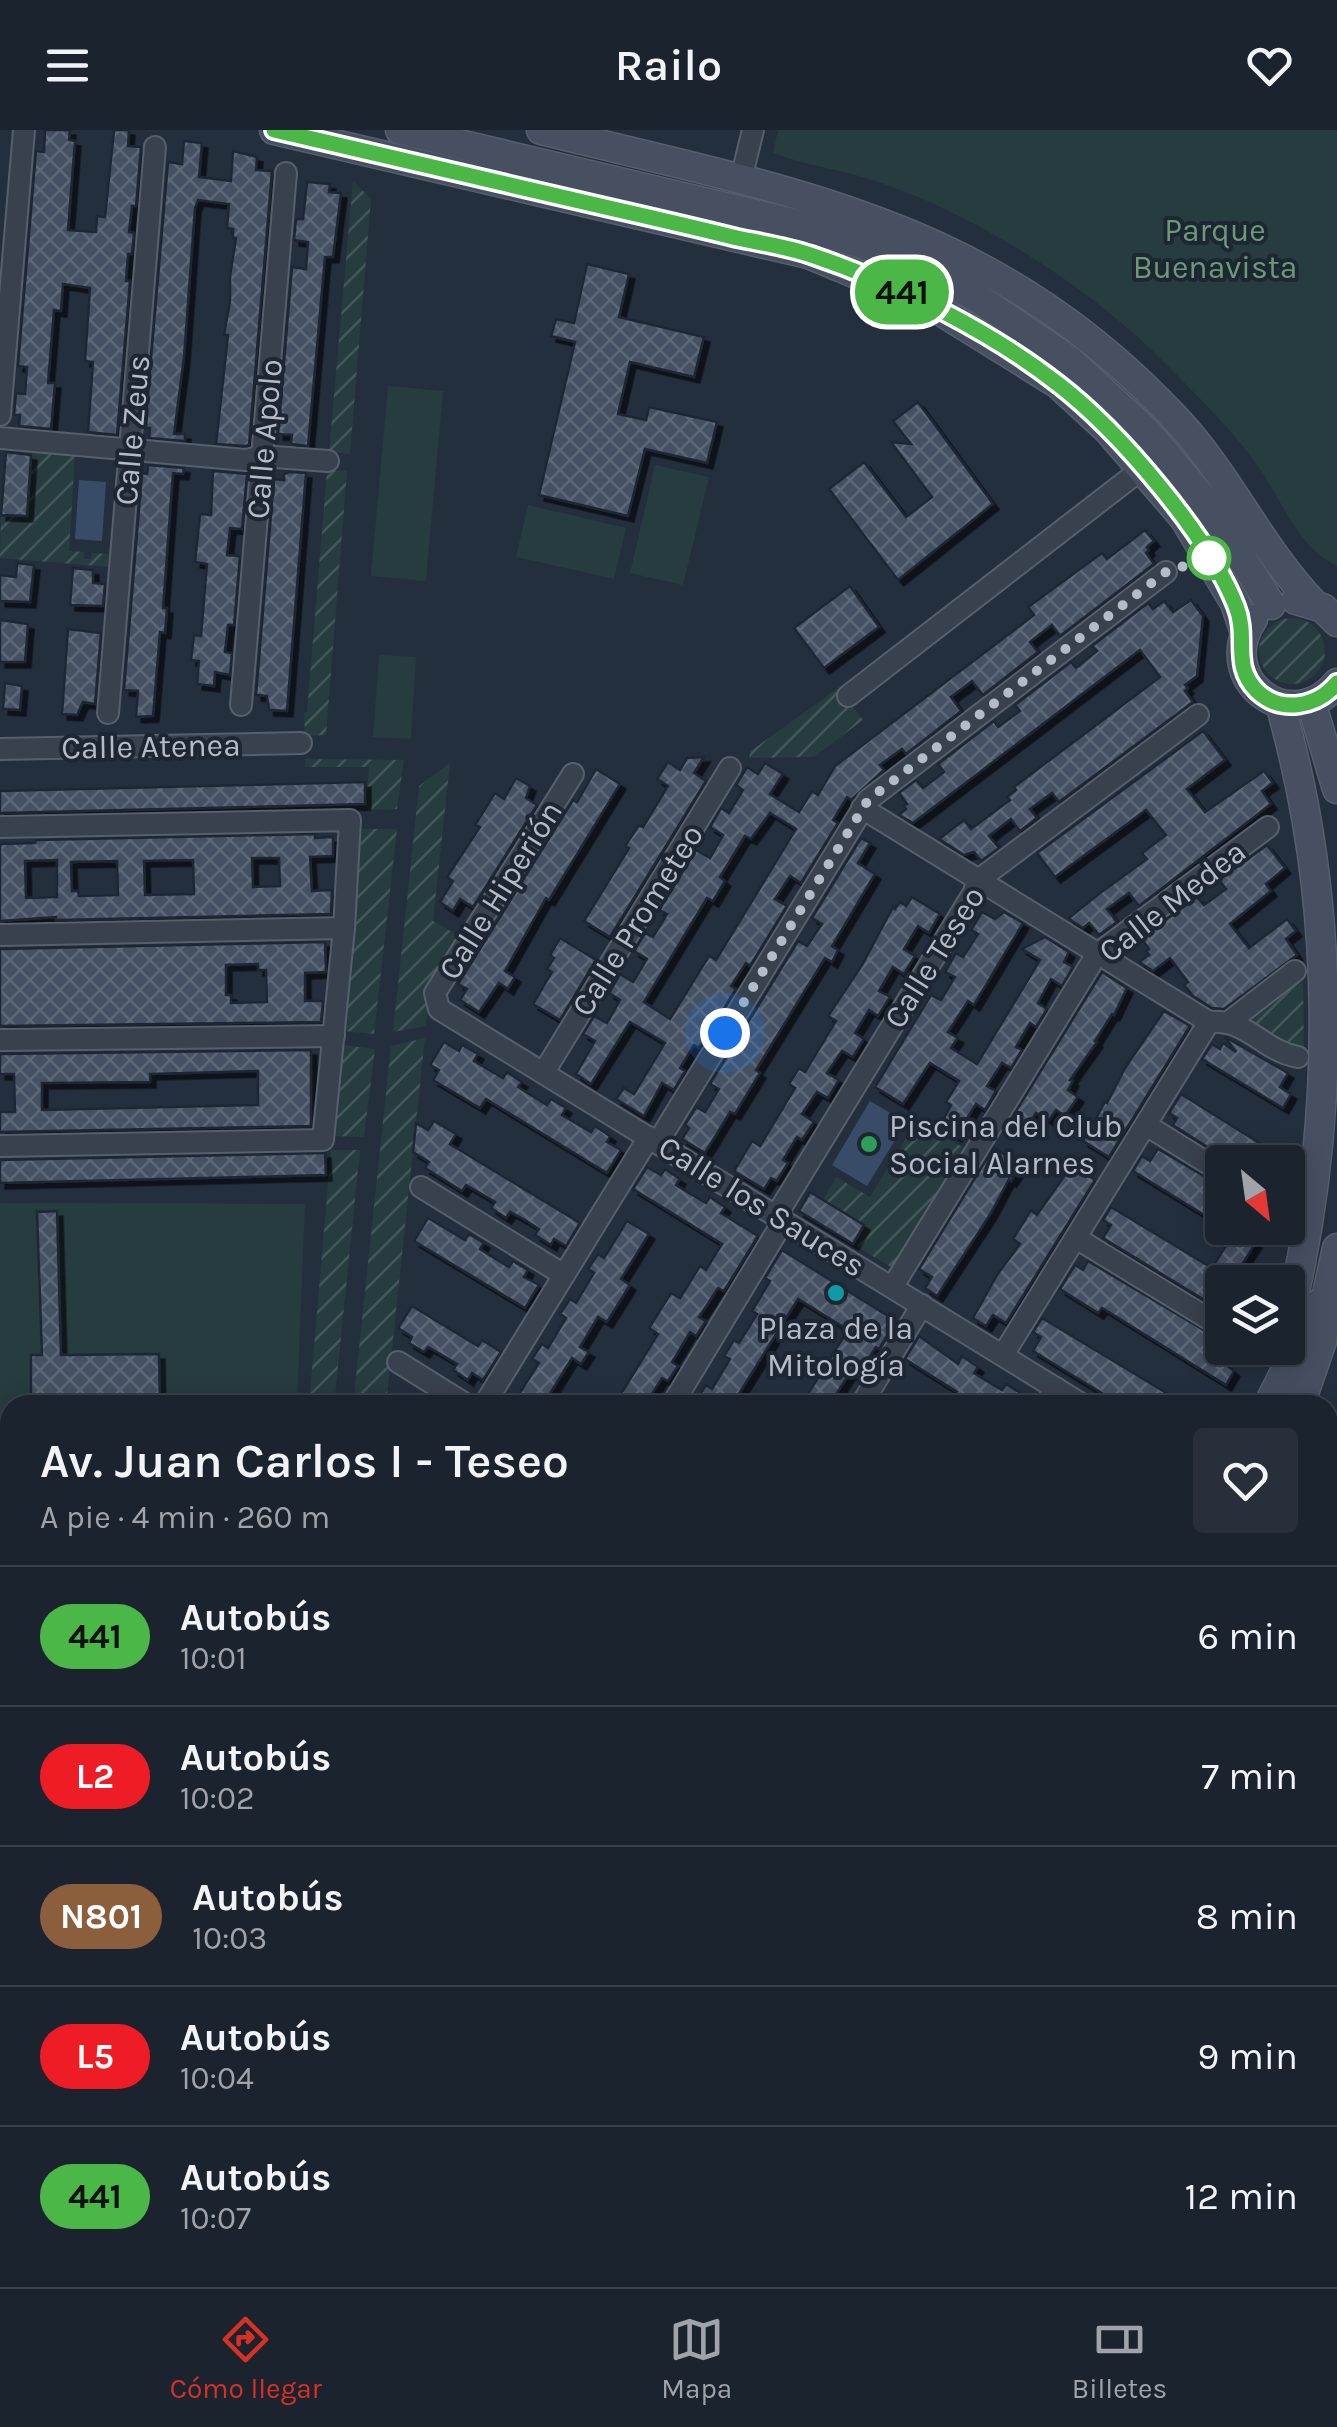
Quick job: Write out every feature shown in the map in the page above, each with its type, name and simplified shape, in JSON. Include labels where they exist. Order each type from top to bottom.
[{"type":"main road","points":[[274,130],[808,254],[931,305],[1058,384],[1143,468],[1184,518],[1218,572],[1245,633]]},
{"type":"main road","points":[[400,130],[818,229],[893,255],[976,297],[1069,360],[1148,432],[1212,510],[1271,605]]},
{"type":"main road","points":[[541,130],[800,193],[871,216],[940,245],[1048,306],[1137,378],[1177,419],[1214,462],[1286,572],[1314,604],[1337,622]]},
{"type":"main road","points":[[1314,604],[1294,600],[1271,605],[1254,618],[1245,633],[1241,657],[1248,678],[1261,694],[1280,704],[1311,702],[1337,683]]},
{"type":"main road","points":[[1311,702],[1337,789]]},
{"type":"main road","points":[[1280,704],[1296,749],[1325,869],[1334,993],[1335,1075],[1328,1147],[1303,1265]]},
{"type":"main road","points":[[1303,1395],[1322,1341],[1337,1248]]},
{"type":"main road","points":[[1273,1395],[1328,1289]]},
{"type":"main road","points":[[1316,1395],[1337,1347]]},
{"type":"main road","points":[[1270,1395],[1276,1365]]},
{"type":"street","points":[[0,415],[10,169],[24,130]]},
{"type":"street","points":[[741,179],[753,130]]},
{"type":"street","name":"Calle Zeus","points":[[108,713],[155,146]]},
{"type":"street","name":"Calle Apolo","points":[[241,706],[286,173]]},
{"type":"street","points":[[0,438],[246,460],[262,456],[328,461]]},
{"type":"street","points":[[848,696],[1143,468]]},
{"type":"street","points":[[490,1395],[862,808],[879,790],[1166,572]]},
{"type":"street","name":"Calle Teseo","points":[[678,1395],[977,881],[1198,714]]},
{"type":"street","name":"Calle Atenea","points":[[0,748],[301,743]]},
{"type":"street","name":"Calle Prometeo","points":[[544,1072],[730,768]]},
{"type":"street","name":"Calle Hiperión","points":[[439,1008],[435,992],[573,774]]},
{"type":"street","points":[[862,808],[1098,954],[1220,1022],[1283,1054],[1298,1057]]},
{"type":"street","points":[[0,827],[350,820],[344,928],[323,1140],[0,1146]]},
{"type":"street","name":"Calle Medea","points":[[893,1286],[1098,954],[1268,827]]},
{"type":"street","points":[[0,935],[344,928]]},
{"type":"street","points":[[1004,1356],[1146,1125],[1220,1022],[1295,971]]},
{"type":"street","name":"Calle los Sauces","points":[[439,1008],[1004,1356],[1049,1395]]},
{"type":"street","points":[[0,1040],[334,1036]]},
{"type":"street","points":[[1146,1125],[1205,1161]]},
{"type":"street","points":[[421,1187],[564,1275]]},
{"type":"street","points":[[1076,1238],[1205,1317]]},
{"type":"street","points":[[866,1395],[922,1305]]},
{"type":"street","points":[[398,1362],[452,1395]]},
{"type":"green space","name":"Parque Buenavista","points":[[778,130],[1337,130],[1337,566],[1323,558],[1301,535],[1258,466],[1227,428],[1171,369],[1107,311],[1031,257],[950,211],[869,179],[773,153]]},
{"type":"green space","points":[[353,181],[371,199],[350,454],[329,452]]},
{"type":"green space","points":[[388,386],[443,391],[426,581],[371,576]]},
{"type":"green space","points":[[31,452],[75,456],[69,551],[84,552],[84,559],[91,559],[92,553],[110,554],[109,567],[0,558],[1,515],[27,516]]},
{"type":"green space","points":[[655,465],[709,477],[683,585],[630,573]]},
{"type":"green space","points":[[327,470],[347,471],[326,735],[305,736],[304,713]]},
{"type":"green space","points":[[528,505],[626,528],[614,579],[516,557]]},
{"type":"green space","points":[[1292,618],[1315,628],[1325,651],[1315,674],[1292,684],[1269,674],[1259,651],[1269,628]]},
{"type":"green space","points":[[379,655],[416,657],[411,739],[373,737]]},
{"type":"green space","points":[[838,688],[863,720],[814,757],[749,758],[751,751]]},
{"type":"green space","points":[[305,759],[404,760],[397,809],[365,810],[369,767],[305,767]]},
{"type":"green space","points":[[450,763],[433,921],[461,937],[431,982],[426,1026],[393,1032],[419,786]]},
{"type":"green space","points":[[362,829],[397,829],[374,1034],[344,1031]]},
{"type":"green space","points":[[1290,982],[1303,984],[1304,1047],[1285,1048],[1247,1021],[1248,1016]]},
{"type":"green space","points":[[425,1038],[387,1395],[354,1395],[391,1046]]},
{"type":"green space","points":[[343,1045],[375,1049],[364,1137],[333,1136]]},
{"type":"green space","points":[[917,1120],[967,1150],[894,1269],[853,1244],[864,1225],[823,1200],[836,1177],[870,1197]]},
{"type":"green space","points":[[331,1150],[360,1150],[335,1395],[310,1395]]},
{"type":"green space","points":[[0,1203],[305,1204],[297,1395],[0,1395]]},
{"type":"water","points":[[79,480],[106,482],[102,541],[75,539]]},
{"type":"water","name":"Piscina del Club Social Alarnes","points":[[870,1101],[906,1122],[867,1186],[832,1165]]},
{"type":"building","points":[[45,130],[70,130],[69,140],[75,141],[68,230],[96,232],[97,216],[105,217],[114,130],[129,130],[128,146],[141,147],[136,206],[132,206],[129,232],[134,233],[132,254],[128,254],[126,281],[130,281],[117,435],[88,432],[93,362],[85,361],[90,288],[63,284],[61,311],[54,310],[48,383],[55,383],[51,429],[19,426],[20,415],[14,415],[16,393],[25,394],[27,367],[18,366],[36,151],[44,152]]},
{"type":"building","points":[[184,141],[202,143],[199,177],[231,181],[233,151],[257,157],[256,170],[272,171],[249,445],[245,446],[216,444],[236,238],[233,229],[227,228],[229,204],[198,200],[195,208],[174,434],[185,434],[185,441],[149,438],[150,428],[145,428],[168,162],[182,164]]},
{"type":"building","points":[[307,182],[330,184],[329,192],[341,193],[333,257],[325,257],[308,446],[291,444],[292,435],[278,434],[292,267],[306,269],[308,242],[294,240],[296,219],[303,219]]},
{"type":"building","points":[[587,264],[629,274],[619,317],[704,337],[694,377],[630,362],[618,414],[646,420],[649,407],[717,422],[707,463],[645,449],[628,516],[539,495],[575,342],[551,336],[556,319],[574,323]]},
{"type":"building","points":[[918,402],[993,504],[898,580],[829,489],[864,462],[906,517],[932,497],[891,442],[911,444],[893,421]]},
{"type":"building","points":[[6,452],[31,455],[27,516],[1,515]]},
{"type":"building","points":[[148,465],[184,468],[183,474],[173,473],[163,608],[167,608],[165,633],[160,632],[153,716],[136,717],[138,691],[124,690],[142,473],[147,474]]},
{"type":"building","points":[[213,471],[247,474],[242,529],[230,528],[227,555],[240,556],[234,625],[228,625],[225,652],[232,653],[230,675],[215,672],[214,686],[197,684],[199,661],[191,660],[194,635],[201,636],[207,564],[195,562],[200,514],[211,515]]},
{"type":"building","points":[[306,473],[287,711],[269,710],[267,696],[256,695],[274,479],[284,480],[284,474]]},
{"type":"building","points":[[1145,530],[1154,541],[1146,553],[1154,564],[1060,636],[1052,625],[1030,642],[1038,652],[983,695],[972,681],[951,697],[961,711],[906,754],[902,749],[880,765],[884,770],[851,800],[847,797],[833,820],[838,823],[801,883],[790,876],[775,899],[787,906],[750,966],[746,963],[731,986],[736,989],[699,1048],[694,1045],[680,1068],[685,1071],[674,1090],[662,1083],[644,1116],[616,1099],[624,1088],[634,1094],[665,1043],[630,1022],[591,1084],[576,1074],[595,1041],[583,1034],[594,1016],[607,1023],[620,1000],[609,993],[620,974],[633,982],[647,959],[634,951],[645,933],[653,937],[667,914],[659,910],[696,850],[710,858],[723,835],[710,827],[721,808],[729,813],[743,790],[736,785],[747,767],[758,774],[765,763],[783,774],[770,794],[799,812],[812,791],[818,795],[835,766],[1034,615],[1028,607],[1102,553],[1107,559]],"holes":[[[770,813],[796,829],[716,960],[709,956],[670,1019],[644,1002],[707,898],[713,901],[725,881],[720,877],[745,836],[751,839]]]},
{"type":"building","points":[[17,563],[34,565],[30,602],[0,601],[0,575],[16,577]]},
{"type":"building","points":[[73,568],[93,570],[93,583],[105,584],[103,606],[70,605]]},
{"type":"building","points":[[850,586],[879,627],[824,668],[794,628]]},
{"type":"building","points":[[1191,600],[1203,616],[1197,676],[1185,685],[1193,702],[1059,802],[1052,793],[1030,809],[1037,818],[1020,831],[1011,819],[989,836],[999,848],[981,861],[974,852],[964,855],[939,839],[964,820],[971,829],[1010,800],[1007,797],[1016,790],[1014,787],[1160,677],[1140,650],[913,823],[899,815],[907,804],[899,793],[916,780],[923,788],[944,772],[938,764],[994,721],[998,727],[1020,711],[1015,705],[1071,662],[1076,668],[1097,651],[1092,646],[1148,603],[1153,609],[1164,601],[1173,612]]},
{"type":"building","points":[[0,620],[28,624],[25,662],[0,662]]},
{"type":"building","points":[[68,629],[101,633],[95,704],[83,702],[77,715],[62,714]]},
{"type":"building","points":[[5,683],[22,686],[20,710],[3,709]]},
{"type":"building","points":[[1203,731],[1225,760],[1187,789],[1205,812],[1264,771],[1273,783],[1262,791],[1271,804],[1139,906],[1129,893],[1107,909],[1117,922],[1099,935],[1089,923],[1083,928],[1072,921],[1069,918],[1147,859],[1142,853],[1166,835],[1146,810],[1055,877],[1037,853]]},
{"type":"building","points":[[704,757],[694,773],[706,781],[610,937],[584,921],[629,848],[625,846],[639,825],[643,827],[668,786],[657,779],[668,762],[680,770],[687,758]]},
{"type":"building","points":[[596,769],[620,784],[549,900],[546,898],[505,971],[515,977],[508,989],[499,983],[479,1012],[460,1000],[467,989],[458,984]]},
{"type":"building","points":[[516,778],[530,786],[526,798],[537,805],[473,907],[460,899],[453,911],[440,902],[453,881],[447,877],[480,827],[475,825],[495,793],[504,799]]},
{"type":"building","points":[[365,782],[365,804],[0,813],[0,791]]},
{"type":"building","points":[[315,834],[315,838],[333,837],[333,856],[310,857],[312,891],[332,890],[331,914],[0,921],[0,844]],"holes":[[[252,858],[279,858],[280,886],[253,887]],[[57,860],[57,897],[26,898],[25,861]],[[193,860],[194,894],[145,895],[144,861]],[[117,861],[118,895],[79,896],[78,891],[72,891],[71,862]]]},
{"type":"building","points":[[861,838],[870,843],[858,863],[875,874],[832,946],[838,950],[832,962],[825,958],[756,1070],[760,1073],[735,1114],[730,1112],[705,1153],[682,1139],[689,1128],[685,1125],[696,1107],[705,1112],[719,1089],[710,1084],[798,941],[807,946],[822,924],[812,918]]},
{"type":"building","points":[[1267,845],[1285,868],[1266,884],[1271,891],[1230,924],[1249,948],[1287,919],[1296,931],[1286,939],[1297,955],[1224,1009],[1212,1008],[1193,996],[1170,958],[1153,971],[1139,962],[1149,955],[1141,938],[1197,897],[1204,905],[1226,889],[1219,880]]},
{"type":"building","points":[[912,897],[940,914],[929,933],[918,926],[904,949],[915,956],[904,974],[893,967],[879,991],[890,997],[878,1016],[869,1010],[855,1033],[864,1039],[853,1057],[842,1051],[827,1073],[839,1080],[828,1098],[817,1092],[802,1114],[814,1122],[802,1140],[797,1137],[783,1160],[788,1163],[777,1181],[771,1178],[764,1189],[734,1171],[752,1141],[760,1146],[795,1088],[789,1084],[799,1068],[805,1072],[836,1021],[828,1016],[862,965],[893,907],[900,902],[906,906]]},
{"type":"building","points":[[982,912],[995,919],[1004,912],[1023,923],[974,1005],[968,1001],[948,1032],[958,1038],[951,1048],[977,1064],[1040,960],[1022,949],[1045,937],[1069,952],[1064,962],[1073,967],[1062,986],[1051,979],[1038,1003],[1047,1009],[1036,1027],[1030,1023],[1016,1047],[1022,1050],[1011,1068],[1002,1063],[987,1086],[996,1091],[985,1110],[976,1104],[956,1136],[940,1126],[951,1105],[946,1102],[959,1081],[930,1063],[903,1104],[875,1087],[931,995],[941,1000],[955,977],[945,972],[956,953],[963,957],[978,934],[971,930]]},
{"type":"building","points":[[560,938],[596,960],[560,1020],[533,1004],[552,972],[547,969],[554,958],[550,955]]},
{"type":"building","points":[[325,942],[326,972],[305,973],[305,1001],[323,1001],[321,1022],[0,1026],[0,949]],"holes":[[[258,964],[258,970],[266,970],[267,1002],[231,1003],[231,995],[226,995],[226,965]]]},
{"type":"building","points":[[1102,972],[1127,988],[1114,1015],[1070,1080],[1073,1081],[1068,1090],[1078,1097],[1065,1116],[1056,1110],[1049,1120],[1036,1113],[1023,1133],[1008,1124]]},
{"type":"building","points":[[1164,1011],[1190,1026],[1109,1157],[1083,1141]]},
{"type":"building","points":[[1225,1037],[1288,1073],[1280,1087],[1291,1094],[1283,1108],[1202,1059],[1212,1044],[1220,1049],[1223,1043],[1236,1052]]},
{"type":"building","points":[[444,1042],[459,1051],[462,1045],[478,1054],[474,1061],[503,1078],[507,1072],[522,1082],[518,1087],[547,1105],[551,1099],[566,1108],[562,1115],[591,1132],[595,1126],[610,1136],[607,1142],[621,1150],[607,1173],[486,1099],[480,1108],[433,1080],[439,1070],[430,1065]]},
{"type":"building","points":[[311,1050],[311,1126],[0,1132],[0,1112],[15,1112],[14,1074],[0,1074],[0,1054]],"holes":[[[258,1071],[258,1105],[42,1110],[42,1083],[150,1082],[150,1074]]]},
{"type":"building","points":[[1181,1094],[1263,1145],[1205,1145],[1173,1125],[1177,1118],[1169,1113]]},
{"type":"building","points":[[434,1121],[456,1134],[450,1144],[580,1223],[566,1246],[554,1239],[551,1245],[535,1235],[539,1229],[525,1220],[510,1212],[506,1218],[491,1208],[495,1202],[466,1185],[462,1191],[425,1168],[429,1162],[413,1152],[416,1123],[428,1130]]},
{"type":"building","points":[[994,1147],[1021,1166],[1009,1179],[937,1296],[925,1288],[932,1277],[919,1269]]},
{"type":"building","points":[[1158,1149],[1205,1177],[1205,1215],[1133,1171],[1142,1156],[1150,1161]]},
{"type":"building","points":[[325,1153],[326,1175],[0,1183],[0,1160]]},
{"type":"building","points":[[1072,1165],[1095,1180],[1006,1323],[993,1315],[986,1326],[973,1318],[1020,1244],[1013,1239],[1031,1210],[1037,1215]]},
{"type":"building","points":[[647,1167],[661,1175],[665,1169],[680,1179],[676,1185],[706,1203],[710,1197],[725,1207],[721,1213],[758,1236],[724,1291],[718,1288],[699,1317],[706,1321],[696,1336],[690,1332],[672,1362],[678,1366],[668,1381],[662,1378],[651,1395],[620,1395],[658,1334],[649,1328],[671,1293],[680,1298],[700,1266],[706,1270],[722,1244],[633,1189]]},
{"type":"building","points":[[810,1192],[864,1225],[853,1244],[799,1211]]},
{"type":"building","points":[[1111,1207],[1207,1265],[1205,1300],[1103,1238],[1111,1225],[1103,1220]]},
{"type":"building","points":[[57,1211],[61,1355],[159,1354],[160,1395],[31,1395],[31,1355],[42,1355],[37,1212]]},
{"type":"building","points":[[428,1218],[465,1240],[469,1234],[484,1243],[480,1249],[509,1267],[513,1261],[528,1270],[524,1277],[539,1285],[525,1308],[414,1241]]},
{"type":"building","points":[[627,1221],[649,1234],[621,1279],[630,1285],[607,1322],[598,1317],[580,1347],[589,1352],[581,1364],[572,1358],[549,1395],[518,1395],[539,1363],[532,1359],[542,1344],[548,1348],[566,1318],[560,1314],[570,1299],[576,1303],[594,1273],[588,1269],[598,1254],[604,1258]]},
{"type":"building","points":[[1226,1245],[1254,1245],[1243,1263],[1246,1265],[1214,1265]]},
{"type":"building","points":[[782,1250],[896,1321],[857,1377],[850,1373],[836,1395],[807,1395],[848,1330],[798,1299],[738,1395],[700,1395],[706,1385],[712,1389],[730,1359],[724,1356],[734,1340],[739,1343],[757,1314],[752,1311],[770,1281],[765,1278]]},
{"type":"building","points":[[1088,1261],[1205,1331],[1205,1365],[1226,1365],[1234,1371],[1226,1385],[1102,1308],[1098,1313],[1060,1289],[1075,1265],[1083,1270]]},
{"type":"building","points":[[412,1306],[478,1346],[482,1340],[501,1352],[483,1380],[472,1373],[468,1380],[453,1370],[457,1364],[428,1347],[424,1352],[409,1343],[412,1337],[398,1328]]},
{"type":"building","points":[[1042,1318],[1169,1395],[1105,1395],[1033,1351],[1041,1337],[1033,1332]]},
{"type":"building","points":[[919,1336],[958,1364],[962,1356],[978,1367],[974,1373],[1002,1390],[1006,1384],[1022,1394],[955,1395],[957,1392],[905,1359]]},
{"type":"bus line","name":"441","points":[[274,130],[808,254],[931,305],[1058,384],[1150,476],[1184,518],[1235,603],[1245,633],[1241,652],[1244,670],[1261,694],[1280,704],[1303,705],[1322,698],[1337,683]]},
{"type":"place","name":"Piscina del Club Social Alarnes","points":[[869,1144]]},
{"type":"place","name":"Plaza de la Mitología","points":[[836,1293]]},
{"type":"route","points":[[725,1033],[868,800],[1166,572],[1209,558]]}]
